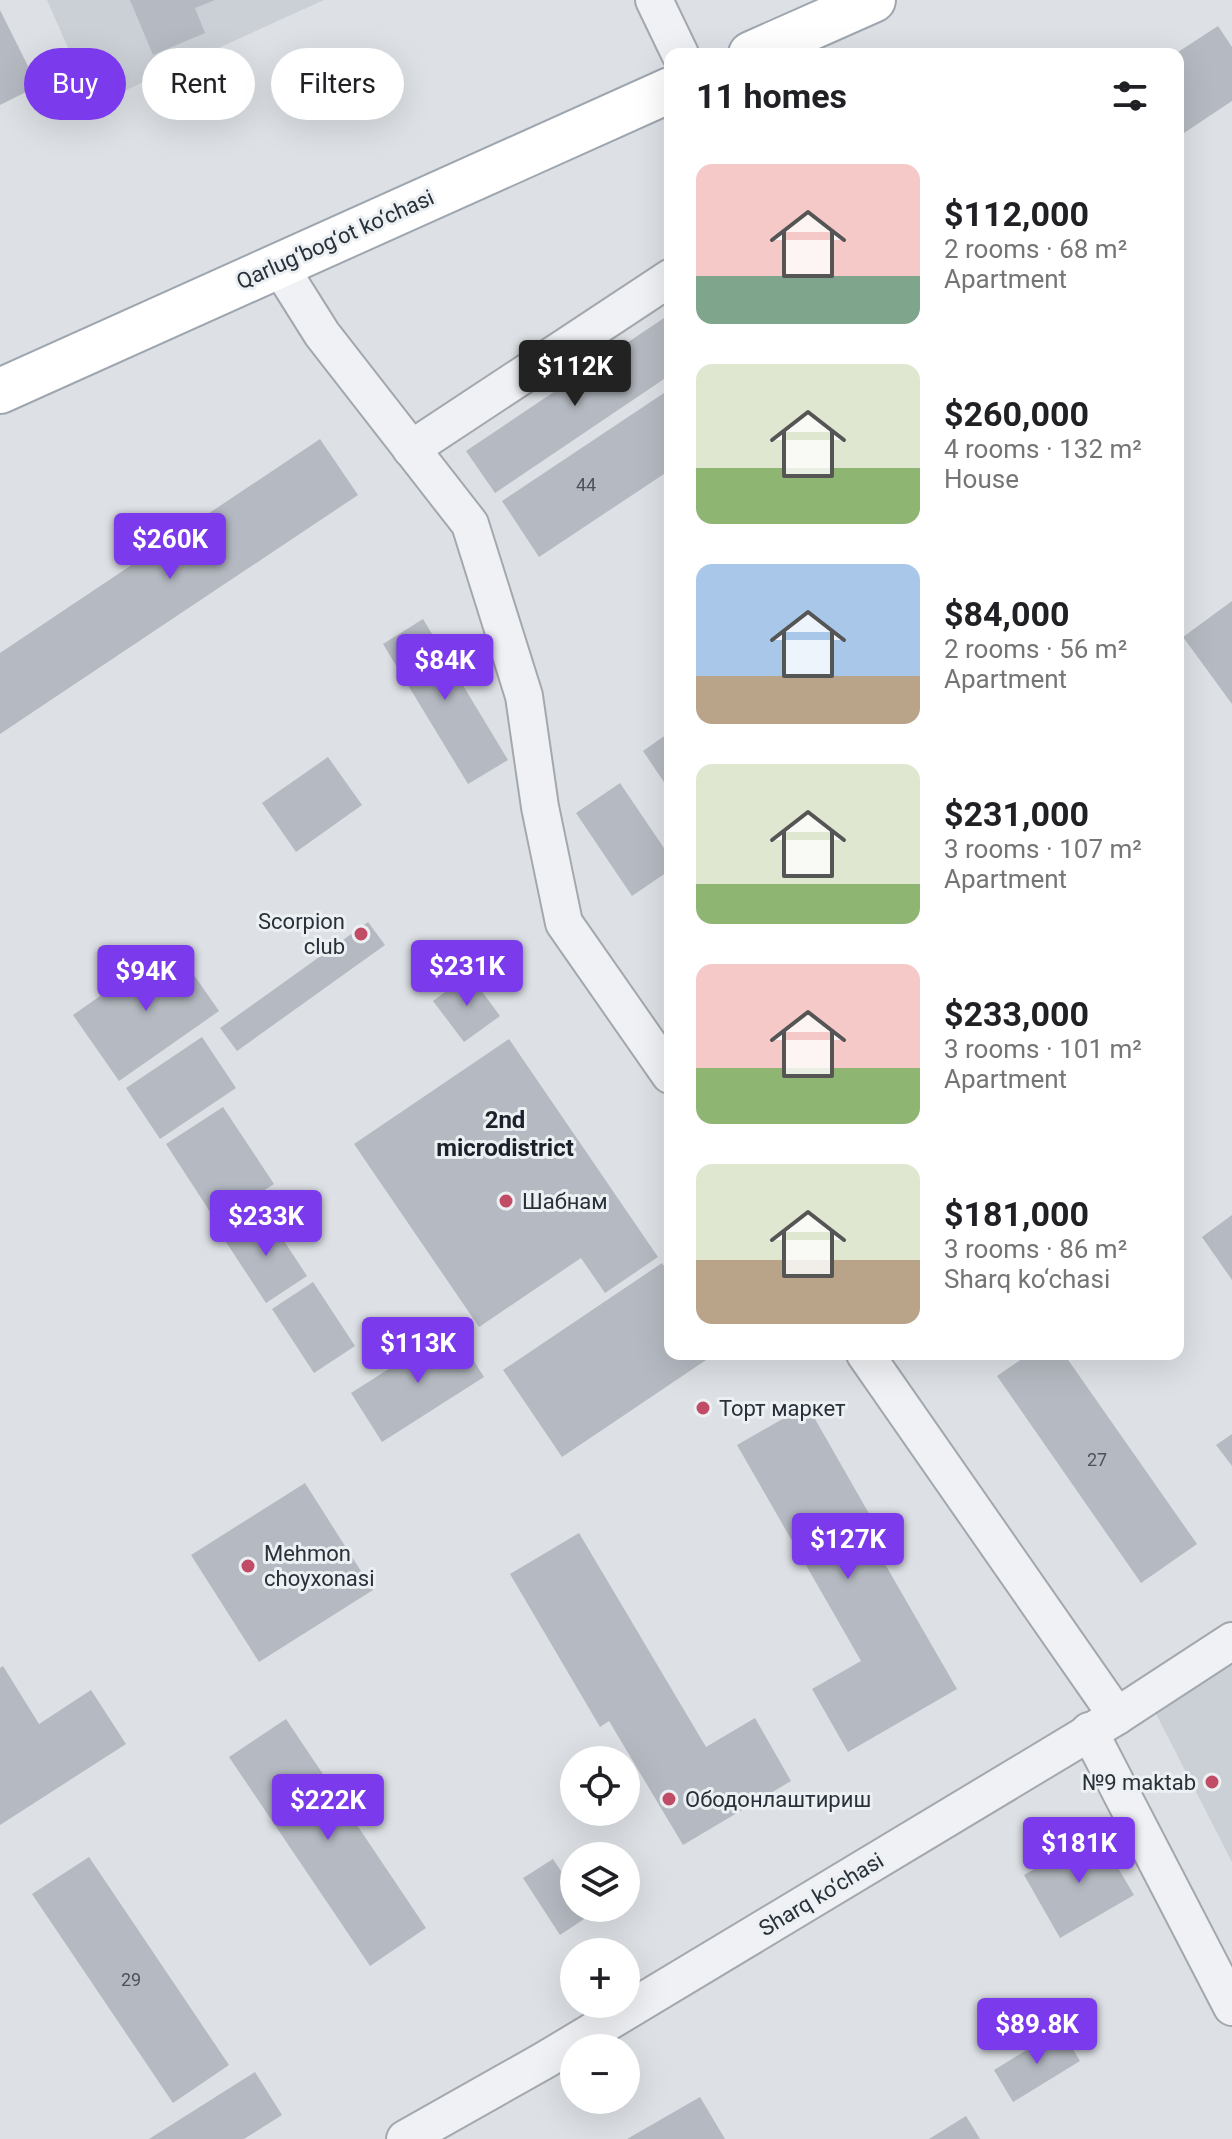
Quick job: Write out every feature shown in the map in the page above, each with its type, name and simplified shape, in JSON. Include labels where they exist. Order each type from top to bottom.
[{"type":"main road","points":[[765,48],[873,0]]},
{"type":"main road","name":"Qarlug‘bog‘ot ko‘chasi","points":[[0,391],[664,93]]},
{"type":"street","points":[[654,0],[677,48]]},
{"type":"street","points":[[278,264],[322,334],[470,524],[524,696],[540,807],[564,923],[664,1066]]},
{"type":"street","points":[[411,449],[664,282]]},
{"type":"street","points":[[869,1360],[1103,1724],[1232,2007]]},
{"type":"street","name":"Sharq ko‘chasi","points":[[405,2139],[545,2060],[1103,1724],[1232,1641]]},
{"type":"shaded area","points":[[47,0],[324,0],[218,48],[142,48],[142,83],[126,90],[126,48],[68,48]]},
{"type":"shaded area","name":"№9 maktab","points":[[1232,1652],[1232,1862],[1150,1702]]},
{"type":"building","points":[[130,0],[215,0],[195,8],[205,33],[170,48],[150,48]]},
{"type":"building","points":[[0,10],[24,58],[24,93],[0,105]]},
{"type":"building","points":[[1218,26],[1232,47],[1232,101],[1184,133],[1184,48]]},
{"type":"building","points":[[664,318],[664,379],[495,493],[466,451]]},
{"type":"building","points":[[664,393],[664,474],[539,557],[502,501]]},
{"type":"building","points":[[320,439],[358,495],[0,734],[0,653]]},
{"type":"building","points":[[1232,601],[1232,704],[1184,638]]},
{"type":"building","points":[[423,619],[508,760],[468,784],[383,644]]},
{"type":"building","points":[[664,736],[664,782],[643,751]]},
{"type":"building","points":[[328,757],[362,805],[296,852],[262,803]]},
{"type":"building","points":[[620,783],[664,848],[664,874],[632,896],[576,813]]},
{"type":"building","points":[[368,922],[385,945],[237,1051],[220,1028]]},
{"type":"building","points":[[173,945],[219,1011],[119,1081],[73,1015]]},
{"type":"building","points":[[469,974],[500,1016],[464,1042],[433,1001]]},
{"type":"building","points":[[202,1037],[236,1088],[160,1139],[126,1088]]},
{"type":"building","name":"Шабнам","points":[[509,1039],[658,1257],[605,1293],[581,1258],[479,1327],[354,1144]]},
{"type":"building","points":[[223,1107],[274,1184],[216,1221],[166,1144]]},
{"type":"building","points":[[265,1212],[307,1276],[266,1303],[224,1239]]},
{"type":"building","points":[[1232,1215],[1232,1280],[1202,1237]]},
{"type":"building","points":[[662,1263],[664,1360],[706,1360],[562,1457],[503,1370]]},
{"type":"building","points":[[313,1282],[355,1346],[314,1373],[272,1309]]},
{"type":"building","points":[[453,1328],[484,1377],[382,1442],[351,1393]]},
{"type":"building","points":[[1020,1360],[1068,1360],[1197,1544],[1141,1583],[997,1376]]},
{"type":"building","points":[[807,1405],[895,1559],[885,1564],[957,1689],[848,1752],[812,1689],[861,1661],[737,1445]]},
{"type":"building","points":[[1232,1434],[1232,1466],[1216,1445]]},
{"type":"building","points":[[305,1483],[373,1590],[259,1662],[191,1555]]},
{"type":"building","points":[[579,1533],[706,1747],[755,1718],[791,1781],[683,1845],[640,1773],[640,1746],[624,1746],[609,1721],[600,1727],[510,1574]]},
{"type":"building","points":[[3,1666],[39,1724],[91,1690],[126,1744],[0,1825],[0,1668]]},
{"type":"building","points":[[286,1719],[426,1928],[370,1966],[229,1757]]},
{"type":"building","points":[[1097,1832],[1134,1895],[1060,1938],[1024,1875]]},
{"type":"building","points":[[89,1857],[229,2065],[173,2103],[32,1894]]},
{"type":"building","points":[[553,1859],[560,1870],[560,1922],[580,1922],[560,1935],[523,1878]]},
{"type":"building","points":[[1061,2029],[1080,2061],[1013,2102],[994,2070]]},
{"type":"building","points":[[255,2072],[282,2115],[244,2139],[149,2139]]},
{"type":"building","points":[[700,2097],[725,2139],[627,2139]]},
{"type":"building","points":[[966,2116],[980,2139],[929,2139]]},
{"type":"place","name":"Scorpion club","points":[[361,934]]},
{"type":"place","name":"Шабнам","points":[[506,1201]]},
{"type":"place","name":"Торт маркет","points":[[703,1408]]},
{"type":"place","name":"Mehmon choyxonasi","points":[[248,1566]]},
{"type":"place","name":"№9 maktab","points":[[1212,1782]]},
{"type":"place","name":"Ободонлаштириш","points":[[669,1799]]},
{"type":"district","name":"2nd microdistrict","points":[[505,1134]]}]
